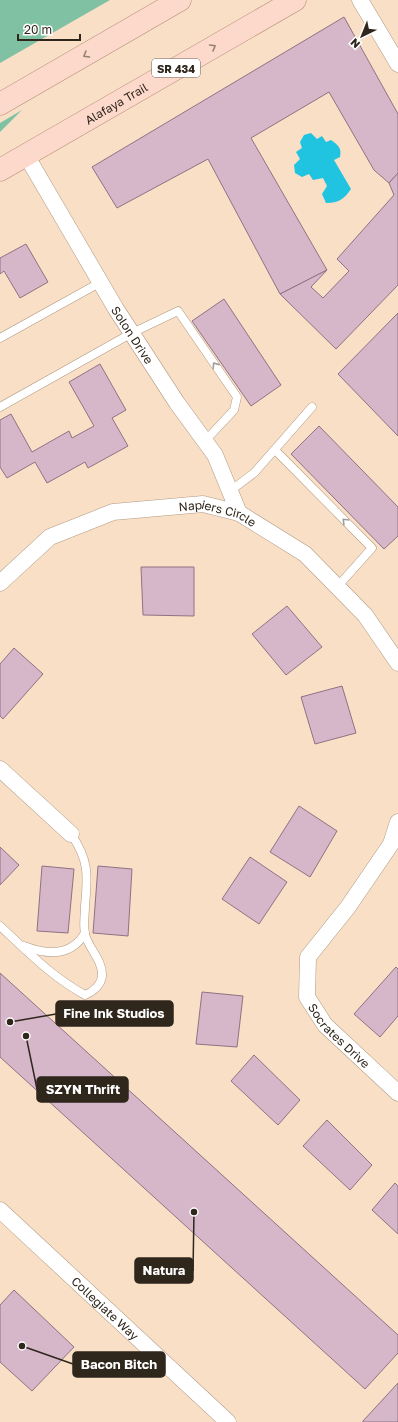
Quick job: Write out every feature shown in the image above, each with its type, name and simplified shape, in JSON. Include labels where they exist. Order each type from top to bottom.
[{"type":"main road","points":[[0,104],[180,0]]},
{"type":"main road","name":"Alafaya Trail","points":[[0,170],[295,0]]},
{"type":"street","points":[[360,0],[398,64]]},
{"type":"street","name":"Solon Drive","points":[[26,155],[132,333],[177,403],[215,455],[239,513]]},
{"type":"street","name":"Napiers Circle","points":[[0,583],[50,537],[113,512],[203,504],[239,513],[306,554],[365,615],[398,663]]},
{"type":"street","points":[[0,769],[71,834]]},
{"type":"street","name":"Socrates Drive","points":[[398,822],[391,844],[348,907],[308,957],[307,997],[325,1025],[398,1093]]},
{"type":"street","name":"Collegiate Way","points":[[0,1210],[228,1422]]},
{"type":"lane","points":[[0,338],[101,282]]},
{"type":"lane","points":[[0,407],[132,333],[178,311],[237,397],[234,410],[205,441]]},
{"type":"lane","points":[[230,491],[254,473],[312,407]]},
{"type":"lane","points":[[275,450],[372,548],[338,586]]},
{"type":"lane","points":[[19,944],[40,952],[55,952],[73,948],[80,942],[85,933],[87,888],[86,862],[82,850],[71,834]]},
{"type":"lane","points":[[0,926],[54,976],[85,995],[93,992],[100,983],[102,976],[100,963],[85,933]]},
{"type":"green space","points":[[0,0],[110,0],[0,63]]},
{"type":"green space","points":[[22,110],[0,132],[0,123]]},
{"type":"water","points":[[311,133],[317,139],[322,136],[326,142],[331,140],[340,149],[340,157],[334,160],[351,189],[338,201],[326,203],[322,194],[327,186],[323,178],[313,180],[309,174],[302,177],[295,173],[294,165],[300,159],[296,152],[302,148],[300,142],[304,135]]},
{"type":"building","points":[[344,17],[398,114],[398,173],[389,183],[374,170],[329,92],[251,138],[327,270],[280,294],[208,159],[117,208],[92,167]]},
{"type":"building","points":[[398,173],[398,285],[336,349],[280,294],[327,270],[311,287],[323,298],[349,271],[337,259],[394,195],[389,183]]},
{"type":"building","points":[[26,244],[48,282],[20,298],[4,271],[0,274],[0,258]]},
{"type":"building","points":[[224,299],[281,385],[251,406],[192,321]]},
{"type":"building","points":[[398,313],[398,436],[338,374]]},
{"type":"building","points":[[100,364],[126,410],[112,418],[128,446],[88,468],[85,462],[47,483],[35,462],[7,478],[0,467],[0,420],[11,414],[32,452],[69,431],[72,438],[94,426],[69,382]]},
{"type":"building","points":[[319,426],[398,507],[398,536],[384,549],[291,454]]},
{"type":"building","points":[[141,567],[194,567],[194,616],[143,615]]},
{"type":"building","points":[[287,606],[322,647],[286,675],[252,634]]},
{"type":"building","points":[[14,648],[43,674],[3,719],[0,716],[0,664]]},
{"type":"building","points":[[342,686],[356,733],[315,744],[301,697]]},
{"type":"building","points":[[299,806],[337,831],[310,877],[270,852]]},
{"type":"building","points":[[0,847],[19,865],[0,885]]},
{"type":"building","points":[[250,857],[287,882],[259,924],[222,899]]},
{"type":"building","points":[[42,866],[74,869],[68,933],[37,931]]},
{"type":"building","points":[[98,866],[132,869],[128,936],[93,933]]},
{"type":"building","points":[[396,967],[398,969],[398,1016],[380,1037],[354,1014]]},
{"type":"building","points":[[0,973],[398,1335],[398,1353],[365,1389],[0,1057]]},
{"type":"building","points":[[202,992],[243,996],[237,1047],[196,1044]]},
{"type":"building","points":[[254,1055],[300,1100],[278,1125],[231,1081]]},
{"type":"building","points":[[327,1120],[372,1165],[350,1190],[303,1146]]},
{"type":"building","points":[[395,1183],[398,1186],[398,1234],[372,1210]]},
{"type":"building","points":[[14,1290],[74,1347],[32,1391],[0,1362],[0,1305]]},
{"type":"building","points":[[398,1383],[398,1422],[363,1422],[363,1421]]},
{"type":"place","name":"Fine Ink Studios","points":[[10,1022]]},
{"type":"place","name":"SZYN Thrift","points":[[26,1036]]},
{"type":"place","name":"Natura","points":[[194,1212]]},
{"type":"place","name":"Bacon Bitch","points":[[22,1346]]}]
